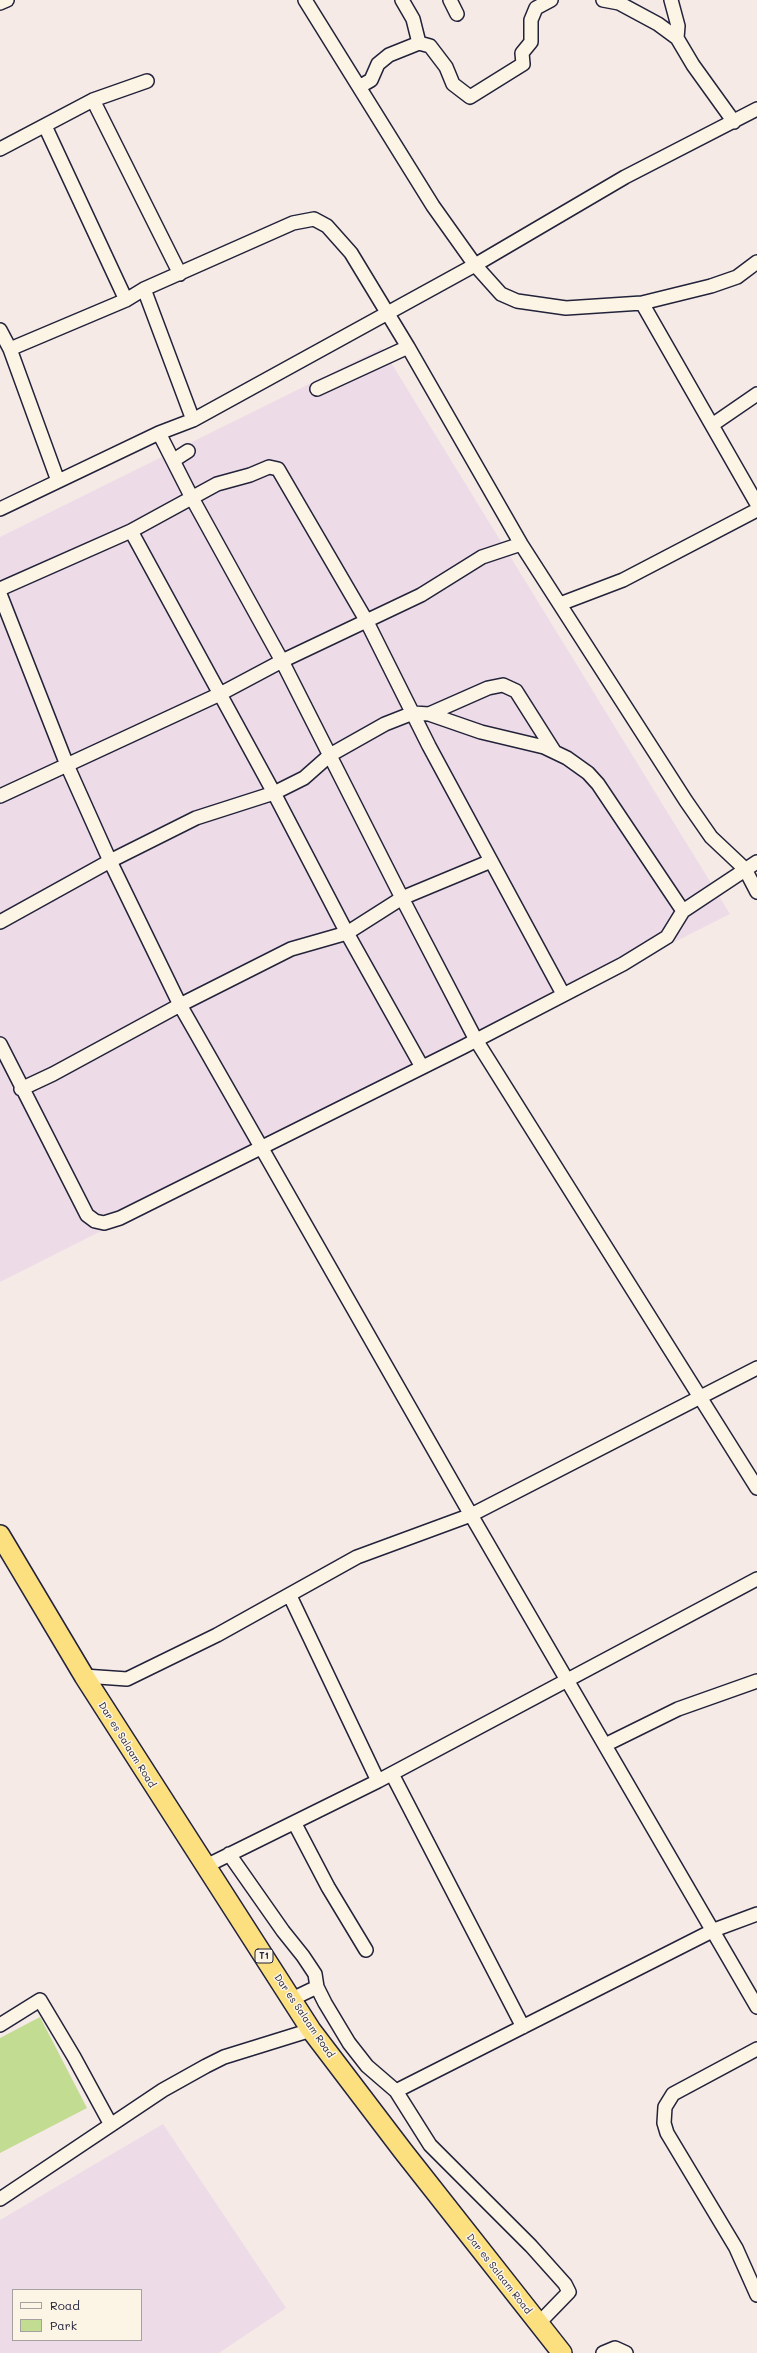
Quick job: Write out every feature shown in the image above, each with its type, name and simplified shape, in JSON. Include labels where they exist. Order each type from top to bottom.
[{"type":"highway","name":"Dar es Salaam Road","points":[[0,1535],[84,1676],[204,1867],[311,2030],[562,2353]]},
{"type":"street","points":[[0,3],[7,0]]},
{"type":"street","points":[[305,0],[429,199],[475,265],[501,294],[517,301],[566,308],[642,303],[737,277],[757,262]]},
{"type":"street","points":[[402,0],[413,19],[419,43]]},
{"type":"street","points":[[450,0],[457,14]]},
{"type":"street","points":[[359,87],[371,80],[378,64],[389,55],[419,43],[430,46],[446,67],[453,84],[470,96],[524,64],[522,53],[531,42],[531,20],[536,8],[551,0]]},
{"type":"street","points":[[603,0],[619,2],[658,24],[677,38],[693,65],[734,122]]},
{"type":"street","points":[[671,0],[678,26],[677,38]]},
{"type":"street","points":[[0,149],[93,100],[147,81]]},
{"type":"street","points":[[93,100],[180,274]]},
{"type":"street","points":[[0,509],[159,433],[193,420],[475,265],[625,177],[757,109]]},
{"type":"street","points":[[45,126],[126,300]]},
{"type":"street","points":[[58,481],[3,339],[126,300],[144,289],[293,223],[314,219],[328,226],[343,241],[408,346],[521,544],[686,801],[711,837],[745,869],[757,892]]},
{"type":"street","points":[[144,289],[193,420]]},
{"type":"street","points":[[642,303],[757,504]]},
{"type":"street","points":[[317,389],[408,346]]},
{"type":"street","points":[[712,425],[757,394]]},
{"type":"street","points":[[159,433],[192,498],[282,661],[476,1040],[701,1396],[757,1488]]},
{"type":"street","points":[[174,460],[188,451]]},
{"type":"street","points":[[0,589],[131,531],[217,484],[250,475],[269,467],[278,469],[366,620],[413,713],[563,994]]},
{"type":"street","points":[[560,604],[623,580],[757,510]]},
{"type":"street","points":[[131,531],[274,792],[347,933],[422,1067]]},
{"type":"street","points":[[0,796],[220,694],[282,661],[420,595],[482,557],[521,544]]},
{"type":"street","points":[[1,600],[68,765],[110,861],[180,1005],[566,1680],[714,1930],[757,2007]]},
{"type":"street","points":[[429,714],[488,688],[506,686],[512,688],[519,695],[554,751]]},
{"type":"street","points":[[0,922],[110,861],[196,818],[274,792],[304,778],[330,756],[385,724],[413,713],[429,714],[470,729],[531,743],[554,751],[575,763],[593,778],[683,911]]},
{"type":"street","points":[[21,1089],[53,1074],[180,1005],[291,949],[347,933],[402,898],[491,861]]},
{"type":"street","points":[[0,1044],[21,1089],[87,1215],[95,1221],[104,1223],[120,1218],[476,1040],[622,964],[667,937],[683,911],[757,862]]},
{"type":"street","points":[[84,1676],[127,1679],[217,1635],[290,1596],[356,1557],[471,1515],[757,1368]]},
{"type":"street","points":[[204,1867],[295,1824],[392,1774],[757,1579]]},
{"type":"street","points":[[290,1596],[378,1781]]},
{"type":"street","points":[[605,1745],[678,1709],[757,1681]]},
{"type":"street","points":[[392,1774],[523,2027]]},
{"type":"street","points":[[295,1824],[328,1887],[366,1950]]},
{"type":"street","points":[[230,1854],[283,1931],[304,1956],[315,1974],[317,1987],[349,2044],[367,2066],[396,2091],[430,2145],[544,2260],[565,2284],[569,2292],[538,2324]]},
{"type":"street","points":[[396,2091],[714,1930],[757,1914]]},
{"type":"street","points":[[292,1999],[317,1987]]},
{"type":"street","points":[[0,2025],[40,2000],[74,2057],[111,2125]]},
{"type":"street","points":[[0,2199],[163,2090],[218,2060],[311,2030]]},
{"type":"street","points":[[757,2049],[673,2094],[666,2102],[664,2123],[670,2138],[736,2248],[757,2295]]},
{"type":"street","points":[[603,2353],[615,2348],[626,2353]]},
{"type":"shaded area","points":[[382,348],[730,914],[0,1282],[0,537]]},
{"type":"shaded area","points":[[163,2124],[286,2308],[219,2353],[0,2353],[0,2220]]},
{"type":"green space","points":[[40,2017],[87,2108],[0,2153],[0,2038]]}]
